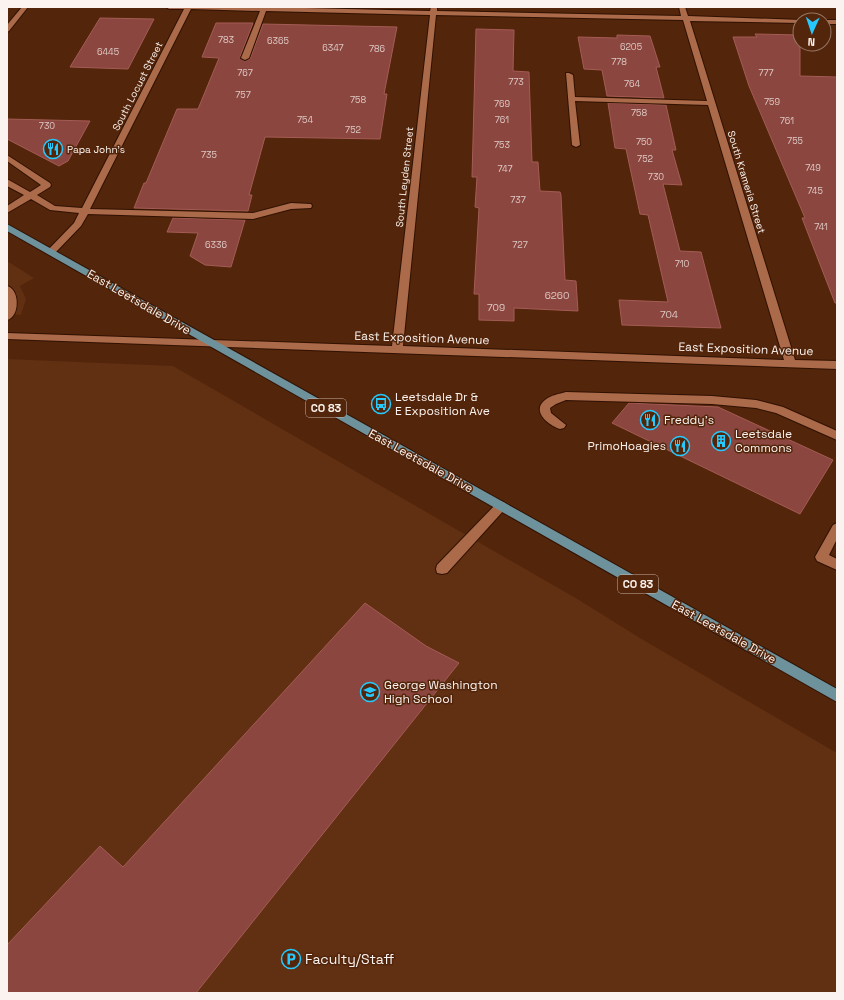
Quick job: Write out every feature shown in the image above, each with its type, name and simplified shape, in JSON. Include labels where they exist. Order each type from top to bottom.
[{"type":"main road","name":"East Leetsdale Drive","points":[[7,227],[837,695]]},
{"type":"street","points":[[7,30],[25,7]]},
{"type":"street","points":[[169,7],[433,10],[792,21]]},
{"type":"street","name":"South Locust Street","points":[[51,252],[76,227],[189,7]]},
{"type":"street","name":"South Krameria Street","points":[[682,7],[791,364]]},
{"type":"street","points":[[245,58],[264,9]]},
{"type":"street","name":"South Leyden Street","points":[[397,350],[433,10]]},
{"type":"street","points":[[569,75],[576,145]]},
{"type":"street","points":[[571,99],[711,103]]},
{"type":"street","points":[[7,156],[47,185],[7,210]]},
{"type":"street","points":[[7,182],[53,208],[84,211],[253,216],[291,206],[308,206]]},
{"type":"street","points":[[7,289],[11,294],[12,300],[7,317]]},
{"type":"street","name":"East Exposition Avenue","points":[[7,336],[837,365]]},
{"type":"street","points":[[560,425],[546,417],[544,412],[548,403],[562,397],[584,395],[688,399],[743,402],[768,407],[788,414],[837,436]]},
{"type":"street","points":[[442,569],[501,506]]},
{"type":"street","points":[[837,528],[822,557],[837,564]]},
{"type":"shaded area","points":[[7,261],[34,278],[20,286],[26,299],[21,315],[7,314]]},
{"type":"shaded area","name":"George Washington High School","points":[[7,359],[173,366],[579,600],[640,638],[837,753],[837,993],[7,993]]},
{"type":"building","points":[[100,18],[154,19],[128,69],[70,67]]},
{"type":"building","points":[[216,23],[253,23],[240,57],[244,61],[250,59],[263,24],[397,27],[384,94],[387,94],[380,139],[265,137],[249,195],[252,195],[248,211],[134,208],[177,109],[198,109],[219,58],[202,57]]},
{"type":"building","points":[[476,29],[514,30],[513,71],[529,72],[532,162],[538,162],[540,191],[560,192],[561,195],[565,280],[576,281],[578,311],[514,308],[514,321],[479,320],[479,294],[474,294],[479,208],[475,207],[477,177],[472,177]]},
{"type":"building","points":[[755,34],[792,35],[792,52],[800,52],[800,76],[837,77],[837,303],[835,303],[802,218],[805,218],[749,86],[733,37],[757,37]]},
{"type":"building","points":[[617,35],[650,36],[660,67],[656,67],[664,98],[607,96],[602,70],[584,69],[578,37],[617,38]]},
{"type":"building","points":[[608,103],[666,105],[676,150],[672,150],[682,185],[663,184],[680,251],[701,252],[721,328],[622,325],[619,300],[668,302],[648,215],[640,214],[626,149],[615,148]]},
{"type":"building","points":[[7,119],[90,121],[68,161],[59,166],[7,139]]},
{"type":"building","points":[[173,218],[245,220],[231,267],[205,265],[190,256],[198,233],[167,232]]},
{"type":"building","name":"Leetsdale Commons","points":[[629,403],[718,407],[833,460],[800,514],[612,423]]},
{"type":"building","points":[[365,603],[426,646],[459,663],[196,993],[7,993],[7,945],[100,846],[123,867]]},
{"type":"place","name":"Papa John's","points":[[53,149]]},
{"type":"place","name":"Leetsdale Dr & E Exposition Ave","points":[[381,404]]},
{"type":"place","name":"Freddy's","points":[[650,420]]},
{"type":"place","name":"Leetsdale Commons","points":[[721,441]]},
{"type":"place","name":"PrimoHoagies","points":[[680,446]]},
{"type":"place","name":"George Washington High School","points":[[370,692]]},
{"type":"place","name":"Faculty/Staff","points":[[291,959]]}]
